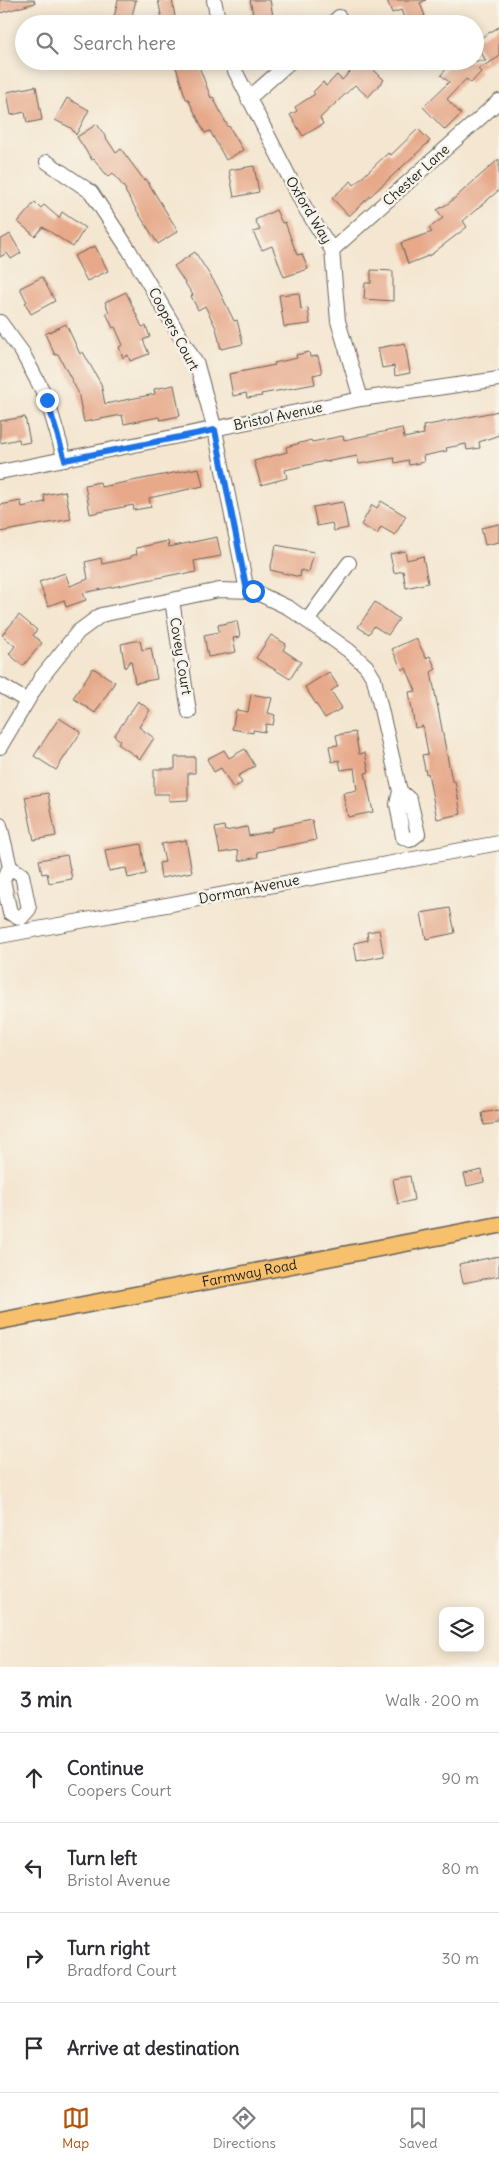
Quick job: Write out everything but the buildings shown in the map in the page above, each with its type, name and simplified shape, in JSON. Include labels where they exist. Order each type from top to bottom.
[{"type":"main road","name":"Farmway Road","points":[[0,1321],[499,1225]]},
{"type":"street","points":[[214,0],[217,15]]},
{"type":"street","name":"Oxford Way","points":[[234,70],[305,208],[332,250],[338,321],[361,398]]},
{"type":"street","points":[[248,99],[281,70]]},
{"type":"street","name":"Chester Lane","points":[[332,250],[499,101]]},
{"type":"street","name":"Coopers Court","points":[[47,162],[91,192],[129,250],[197,365],[215,430],[247,591]]},
{"type":"street","points":[[0,322],[22,352],[47,400],[65,460]]},
{"type":"street","name":"Bristol Avenue","points":[[0,472],[215,430],[361,398],[499,379]]},
{"type":"street","points":[[308,621],[349,563]]},
{"type":"street","points":[[0,747],[41,678],[78,632],[101,615],[219,590],[253,591],[289,608],[348,650],[366,666],[374,679],[400,792],[410,800],[418,834],[410,840],[413,859]]},
{"type":"street","name":"Covey Court","points":[[172,600],[189,712]]},
{"type":"street","points":[[0,685],[27,701]]},
{"type":"street","points":[[0,825],[10,866],[4,880],[10,913],[23,925],[29,909],[22,875],[10,866]]},
{"type":"street","name":"Dorman Avenue","points":[[0,936],[23,925],[499,843]]},
{"type":"route","points":[[47,400],[65,460],[215,430],[247,591],[253,591]]}]
